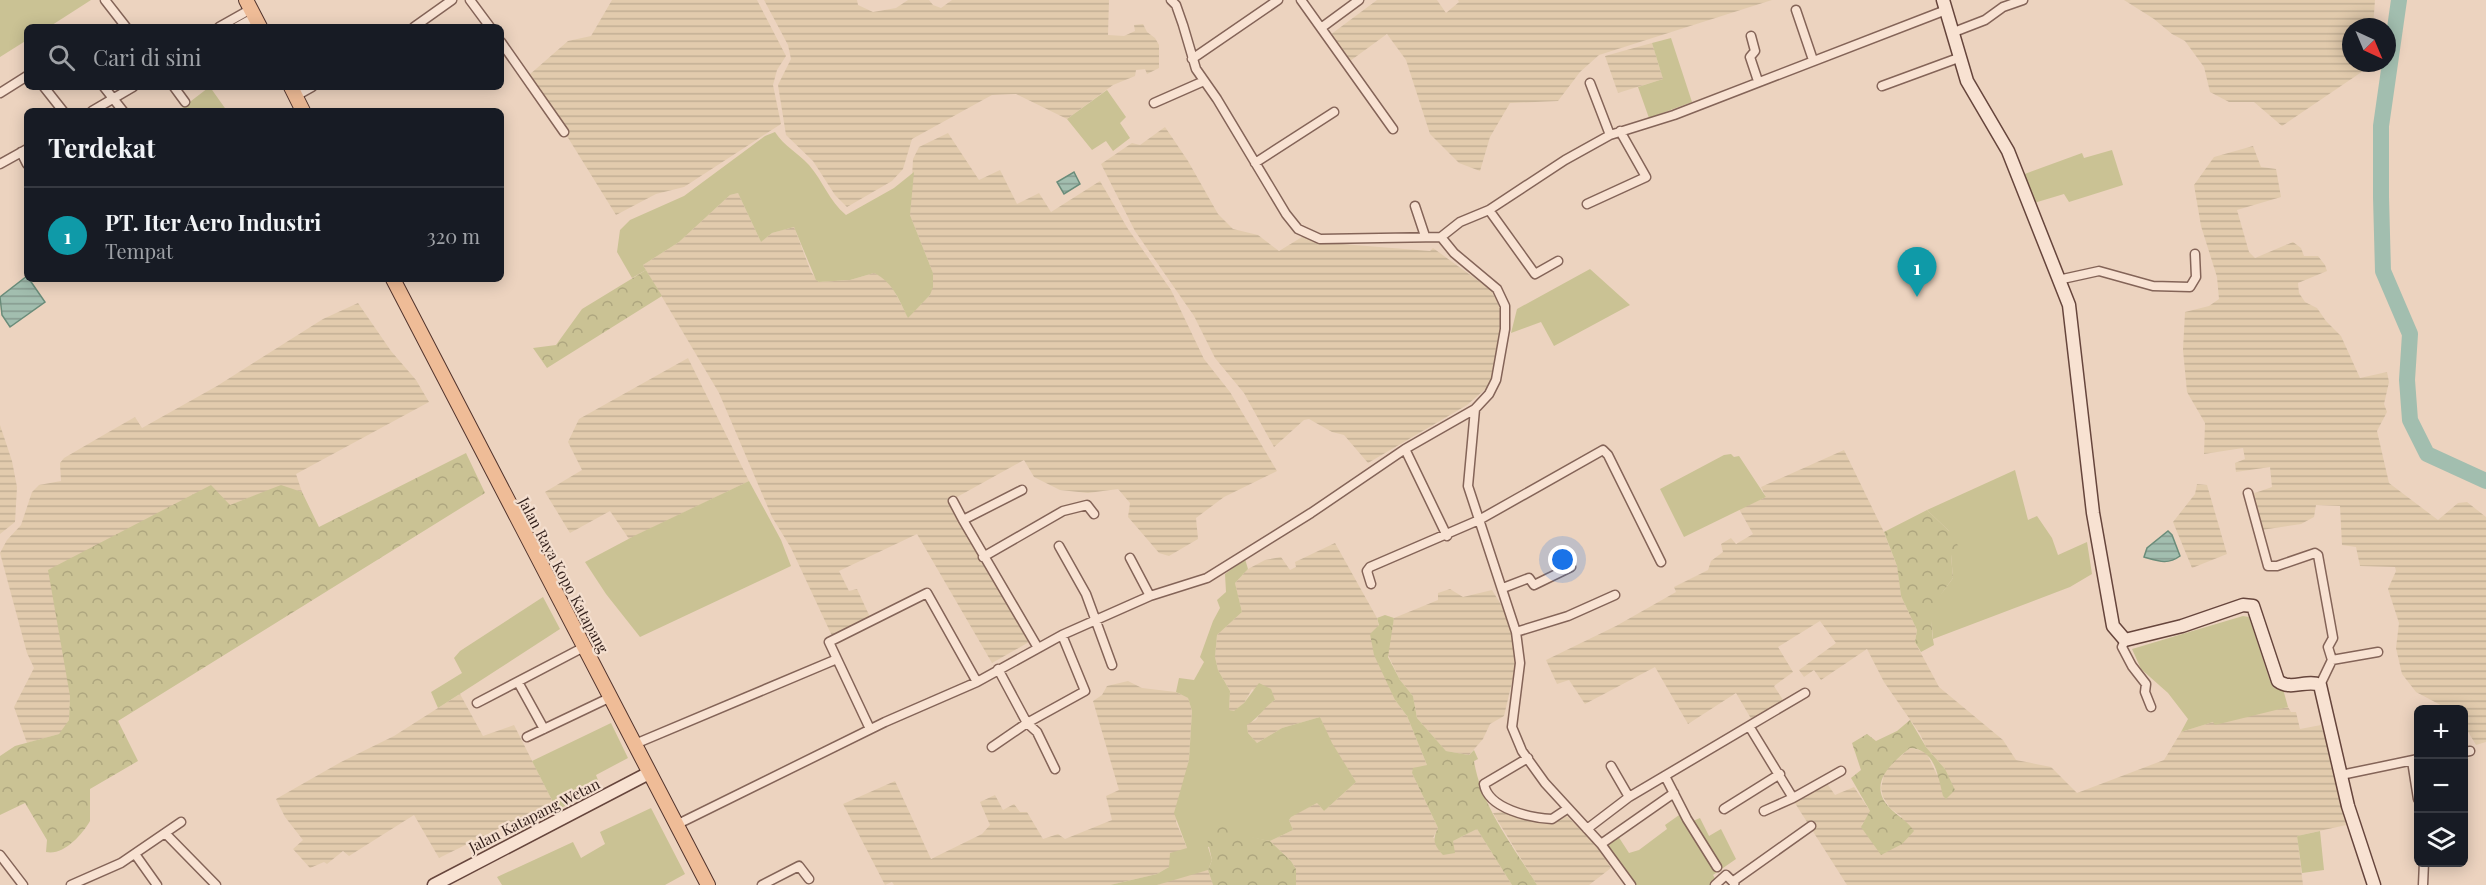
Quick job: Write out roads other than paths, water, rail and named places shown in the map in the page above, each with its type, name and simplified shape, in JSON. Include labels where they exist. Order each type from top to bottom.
[{"type":"main road","points":[[293,92],[301,108]]},
{"type":"main road","name":"Jalan Raya Kopo Katapang","points":[[395,282],[708,885]]},
{"type":"street","points":[[105,0],[124,24]]},
{"type":"street","points":[[418,24],[452,0]]},
{"type":"street","points":[[470,0],[488,24]]},
{"type":"street","points":[[1192,59],[1278,0]]},
{"type":"street","points":[[1301,0],[1393,129]]},
{"type":"street","points":[[1321,28],[1359,0]]},
{"type":"street","points":[[1954,32],[1985,20],[2003,7],[2023,0]]},
{"type":"street","points":[[1176,2],[1192,59],[1291,222],[1313,238],[1383,239],[1441,237],[1460,222],[1490,210],[1565,160],[1610,135],[1674,115],[1944,5],[1967,81],[2007,151],[2069,304],[2074,327],[2086,460],[2107,599],[2113,626],[2125,640]]},
{"type":"street","points":[[1796,10],[1813,60]]},
{"type":"street","points":[[226,24],[253,13]]},
{"type":"street","points":[[240,24],[253,13]]},
{"type":"street","points":[[1751,36],[1755,51],[1750,57],[1758,81]]},
{"type":"street","points":[[504,46],[564,132]]},
{"type":"street","points":[[1882,86],[1961,57]]},
{"type":"street","points":[[0,93],[24,78]]},
{"type":"street","points":[[1154,103],[1204,81]]},
{"type":"street","points":[[1590,83],[1610,135]]},
{"type":"street","points":[[46,90],[61,108]]},
{"type":"street","points":[[106,90],[120,108]]},
{"type":"street","points":[[97,108],[128,90]]},
{"type":"street","points":[[176,90],[185,102]]},
{"type":"street","points":[[1255,163],[1334,112]]},
{"type":"street","points":[[1587,204],[1646,177],[1620,131]]},
{"type":"street","points":[[0,164],[24,151]]},
{"type":"street","points":[[1415,206],[1425,236]]},
{"type":"street","points":[[1490,210],[1535,274],[1558,261]]},
{"type":"street","points":[[676,825],[870,729],[976,682],[1062,635],[1150,596],[1207,578],[1311,513],[1405,449],[1474,409],[1489,394],[1496,380],[1505,329],[1505,306],[1497,289],[1454,253],[1441,237]]},
{"type":"street","points":[[2058,280],[2099,270],[2153,286],[2190,287],[2196,277],[2195,254]]},
{"type":"street","points":[[1474,409],[1468,486],[1516,632],[1520,663],[1512,722],[1522,751],[1567,809],[1601,844],[1631,885]]},
{"type":"street","points":[[1405,449],[1447,536]]},
{"type":"street","points":[[1371,584],[1367,572],[1370,567],[1447,536],[1479,520],[1603,450],[1608,455],[1661,562]]},
{"type":"street","points":[[963,519],[1022,490]]},
{"type":"street","points":[[2248,493],[2268,566],[2317,554],[2333,638],[2328,647],[2332,660],[2320,685],[2348,806],[2374,885]]},
{"type":"street","points":[[953,501],[983,557],[1038,648]]},
{"type":"street","points":[[983,557],[1069,508],[1087,505],[1094,514]]},
{"type":"street","points":[[1059,546],[1086,594],[1112,665]]},
{"type":"street","points":[[1130,558],[1150,596]]},
{"type":"street","points":[[1503,588],[1529,578],[1534,585],[1571,567]]},
{"type":"street","points":[[870,729],[829,645],[832,641],[929,592],[976,682]]},
{"type":"street","points":[[1516,632],[1568,616],[1615,595]]},
{"type":"street","points":[[2125,640],[2250,605],[2255,610],[2280,684],[2286,686],[2317,683],[2320,685]]},
{"type":"street","points":[[992,747],[1027,723],[1085,691],[1062,635]]},
{"type":"street","points":[[2125,640],[2122,647],[2146,684],[2145,692],[2151,707]]},
{"type":"street","points":[[477,703],[584,646]]},
{"type":"street","points":[[2332,660],[2378,652]]},
{"type":"street","points":[[635,744],[837,659]]},
{"type":"street","points":[[998,669],[1027,723],[1037,732],[1056,769]]},
{"type":"street","points":[[518,682],[544,729]]},
{"type":"street","points":[[1587,829],[1629,797],[1805,693]]},
{"type":"street","points":[[527,737],[611,697]]},
{"type":"street","points":[[1749,726],[1793,798]]},
{"type":"street","points":[[1528,758],[1484,784],[1488,794],[1510,810],[1541,818],[1552,819],[1567,809]]},
{"type":"street","points":[[2341,775],[2414,760]]},
{"type":"street","points":[[1611,766],[1629,797]]},
{"type":"street","points":[[1764,811],[1793,798],[1841,771]]},
{"type":"street","name":"Jalan Katapang Wetan","points":[[434,885],[650,773]]},
{"type":"street","points":[[1724,809],[1780,774]]},
{"type":"street","points":[[1665,776],[1717,867]]},
{"type":"street","points":[[1601,844],[1674,793]]},
{"type":"street","points":[[70,885],[104,872],[181,822]]},
{"type":"street","points":[[1715,885],[1726,875],[1733,884],[1811,826]]},
{"type":"street","points":[[165,833],[216,885]]},
{"type":"street","points":[[135,854],[157,885]]},
{"type":"street","points":[[0,855],[23,885]]},
{"type":"street","points":[[762,885],[799,866],[809,879]]},
{"type":"street","points":[[2423,885],[2424,867]]},
{"type":"waterway","points":[[2399,0],[2381,126],[2383,271],[2410,334],[2407,380],[2410,420],[2427,454],[2486,481]]},
{"type":"place","name":"PT. Iter Aero Industri","points":[[1917,297]]}]
